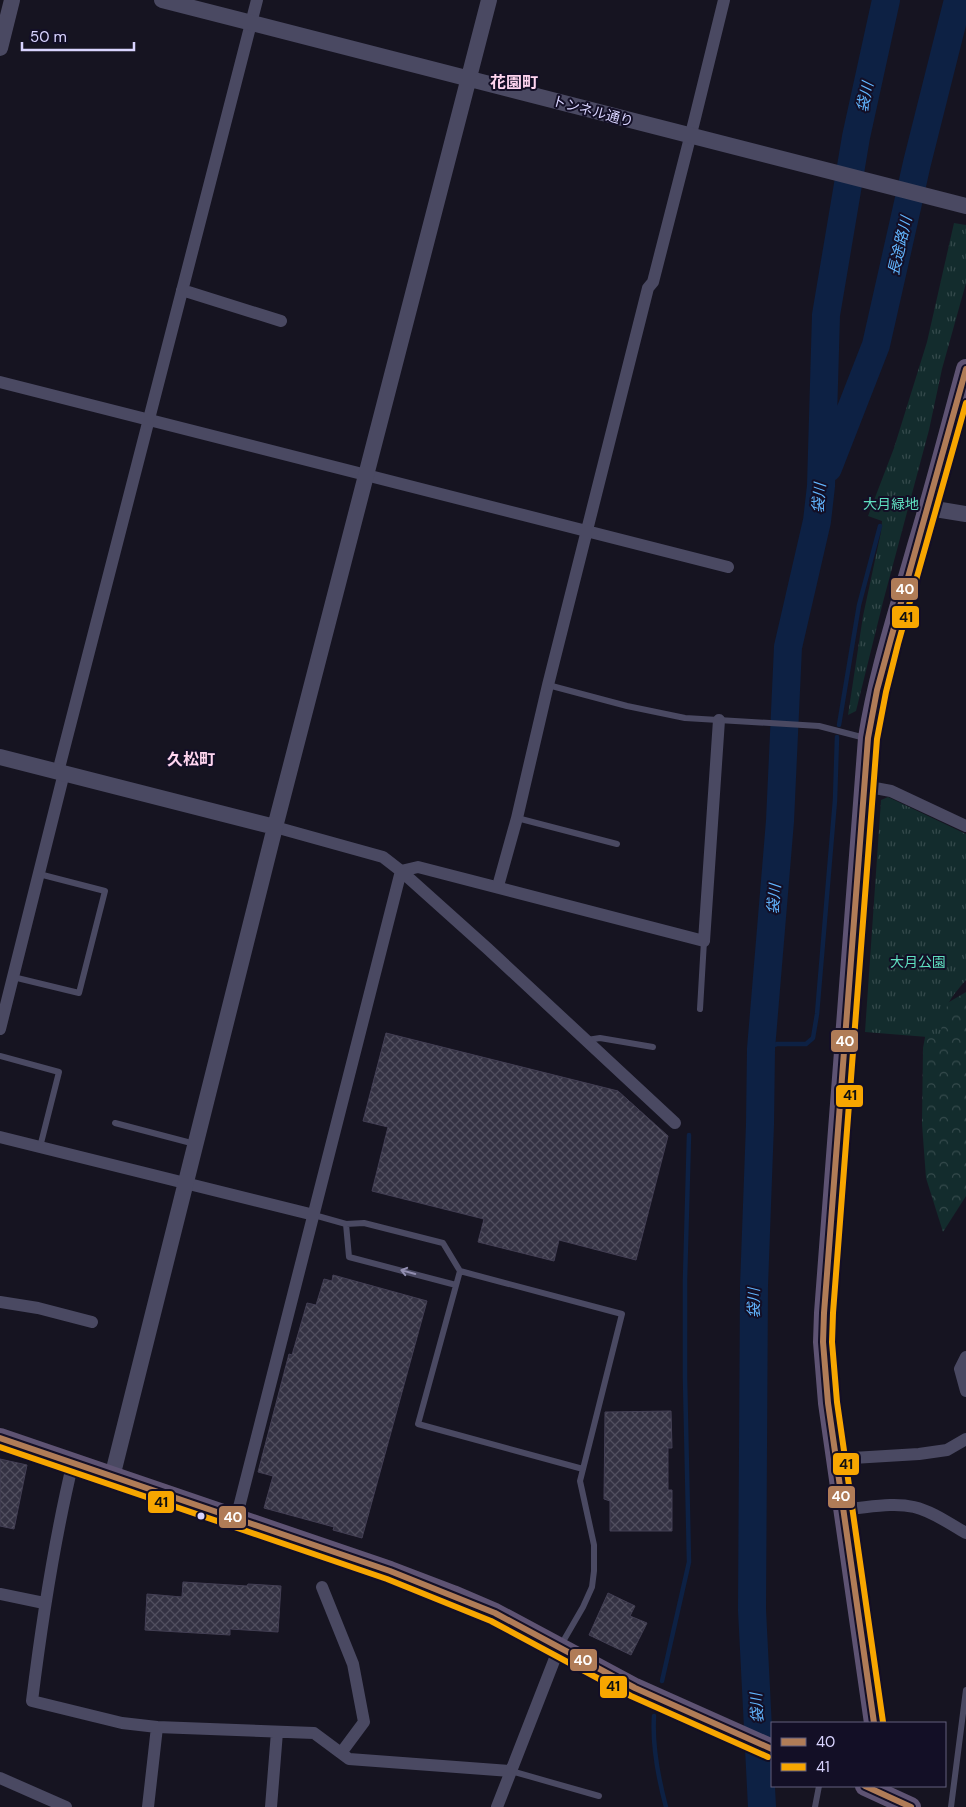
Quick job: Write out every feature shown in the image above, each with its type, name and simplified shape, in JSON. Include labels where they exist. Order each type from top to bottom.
[{"type":"main road","points":[[874,1722],[824,1373],[822,1342],[868,738],[874,699],[883,662],[929,508],[966,369]]},
{"type":"main road","points":[[0,1438],[390,1571],[452,1595],[495,1614],[635,1688],[771,1749]]},
{"type":"main road","points":[[866,1787],[911,1807]]},
{"type":"street","points":[[0,48],[12,0]]},
{"type":"street","name":"トンネル通り","points":[[162,0],[966,206]]},
{"type":"street","points":[[0,1030],[39,874],[61,772],[148,420],[257,0]]},
{"type":"street","points":[[112,1477],[275,827],[489,0]]},
{"type":"street","points":[[498,886],[517,818],[548,685],[648,288],[653,282],[724,0]]},
{"type":"street","points":[[182,290],[281,321]]},
{"type":"street","points":[[0,382],[728,566]]},
{"type":"street","points":[[929,508],[966,514]]},
{"type":"street","points":[[401,871],[418,867],[498,886],[704,941],[719,720]]},
{"type":"street","points":[[0,757],[275,827],[383,857],[401,871],[586,1040],[675,1124]]},
{"type":"street","points":[[864,786],[891,791],[966,826]]},
{"type":"street","points":[[236,1519],[401,871]]},
{"type":"street","points":[[0,1137],[314,1215]]},
{"type":"street","points":[[0,1302],[38,1308],[92,1322]]},
{"type":"street","points":[[966,1356],[960,1369],[966,1391]]},
{"type":"street","points":[[836,1459],[928,1453],[947,1450],[966,1439]]},
{"type":"street","points":[[73,1462],[60,1514],[44,1604],[32,1701],[122,1723],[157,1727],[314,1733],[349,1758],[511,1771]]},
{"type":"street","points":[[844,1509],[892,1506],[914,1507],[966,1533]]},
{"type":"street","points":[[322,1587],[353,1664],[364,1722],[341,1753]]},
{"type":"street","points":[[0,1594],[44,1604]]},
{"type":"street","points":[[497,1807],[559,1648]]},
{"type":"street","points":[[148,1807],[157,1727]]},
{"type":"street","points":[[271,1807],[276,1732]]},
{"type":"street","points":[[0,1778],[66,1807]]},
{"type":"lane","points":[[548,685],[654,713],[685,718],[819,726],[868,738]]},
{"type":"lane","points":[[517,818],[617,844]]},
{"type":"lane","points":[[13,977],[79,993],[105,891],[39,874]]},
{"type":"lane","points":[[700,1009],[704,941]]},
{"type":"lane","points":[[586,1040],[600,1038],[653,1047]]},
{"type":"lane","points":[[0,1056],[59,1072],[40,1147]]},
{"type":"lane","points":[[115,1123],[196,1144]]},
{"type":"lane","points":[[314,1215],[346,1224],[364,1223],[443,1243],[460,1271],[622,1314],[580,1481],[594,1545],[592,1588],[584,1608],[559,1648]]},
{"type":"lane","points":[[346,1224],[349,1257],[456,1284]]},
{"type":"lane","points":[[460,1271],[418,1424],[583,1469]]},
{"type":"lane","points":[[951,1807],[966,1690]]},
{"type":"lane","points":[[511,1771],[599,1796]]},
{"type":"lane","points":[[815,1807],[819,1787]]},
{"type":"green space","name":"大月緑地","points":[[954,223],[966,225],[966,283],[942,369],[929,430],[856,711],[848,715],[863,616],[881,532],[882,521],[868,516],[894,448],[927,342]]},
{"type":"green space","name":"大月公園","points":[[888,797],[966,834],[966,980],[947,1006],[940,1038],[865,1032],[881,800]]},
{"type":"green space","points":[[966,992],[966,1196],[943,1232],[926,1178],[922,1124],[923,1048],[926,1032],[944,1005]]},
{"type":"building","points":[[386,1033],[618,1091],[668,1136],[636,1260],[559,1240],[554,1261],[478,1242],[484,1219],[372,1191],[388,1127],[363,1121]]},
{"type":"building","points":[[333,1275],[427,1301],[362,1538],[333,1530],[334,1527],[264,1508],[273,1476],[258,1472],[289,1354],[292,1355],[307,1303],[316,1305],[324,1279],[332,1281]]},
{"type":"building","points":[[671,1411],[672,1448],[668,1448],[668,1490],[672,1490],[672,1531],[610,1531],[610,1501],[604,1499],[605,1412]]},
{"type":"building","points":[[0,1459],[27,1465],[14,1529],[0,1526]]},
{"type":"building","points":[[183,1582],[281,1586],[278,1632],[230,1629],[230,1635],[145,1630],[147,1594],[182,1597]]},
{"type":"building","points":[[608,1593],[635,1606],[630,1616],[647,1623],[631,1655],[589,1635]]},
{"type":"waterway","name":"袋川","points":[[762,1807],[752,1610],[754,1286],[761,1049],[780,821],[788,647],[817,521],[821,486],[826,315],[856,137],[886,0]]},
{"type":"waterway","name":"長途路川","points":[[828,468],[876,345],[917,163],[958,0]]},
{"type":"waterway","points":[[839,725],[859,605],[880,526]]},
{"type":"waterway","points":[[761,1049],[777,1044],[806,1044],[813,1038],[817,1014],[835,800],[837,737]]},
{"type":"waterway","points":[[662,1681],[689,1562],[685,1378],[685,1280],[689,1135]]},
{"type":"waterway","points":[[654,1716],[656,1762],[666,1807]]},
{"type":"transit line","name":"40","points":[[874,1722],[828,1403],[823,1342],[824,1313],[868,738],[877,690],[966,369]]},
{"type":"transit line","name":"41","points":[[883,1722],[837,1402],[832,1342],[833,1313],[877,739],[898,644],[966,403]]},
{"type":"transit line","name":"40","points":[[0,1438],[390,1571],[495,1613],[635,1688],[771,1749]]},
{"type":"transit line","name":"41","points":[[0,1447],[387,1579],[491,1621],[631,1696],[768,1757]]},
{"type":"transit line","name":"40","points":[[867,1787],[911,1807]]},
{"type":"district","name":"花園町","points":[[514,82]]},
{"type":"district","name":"久松町","points":[[191,759]]}]
